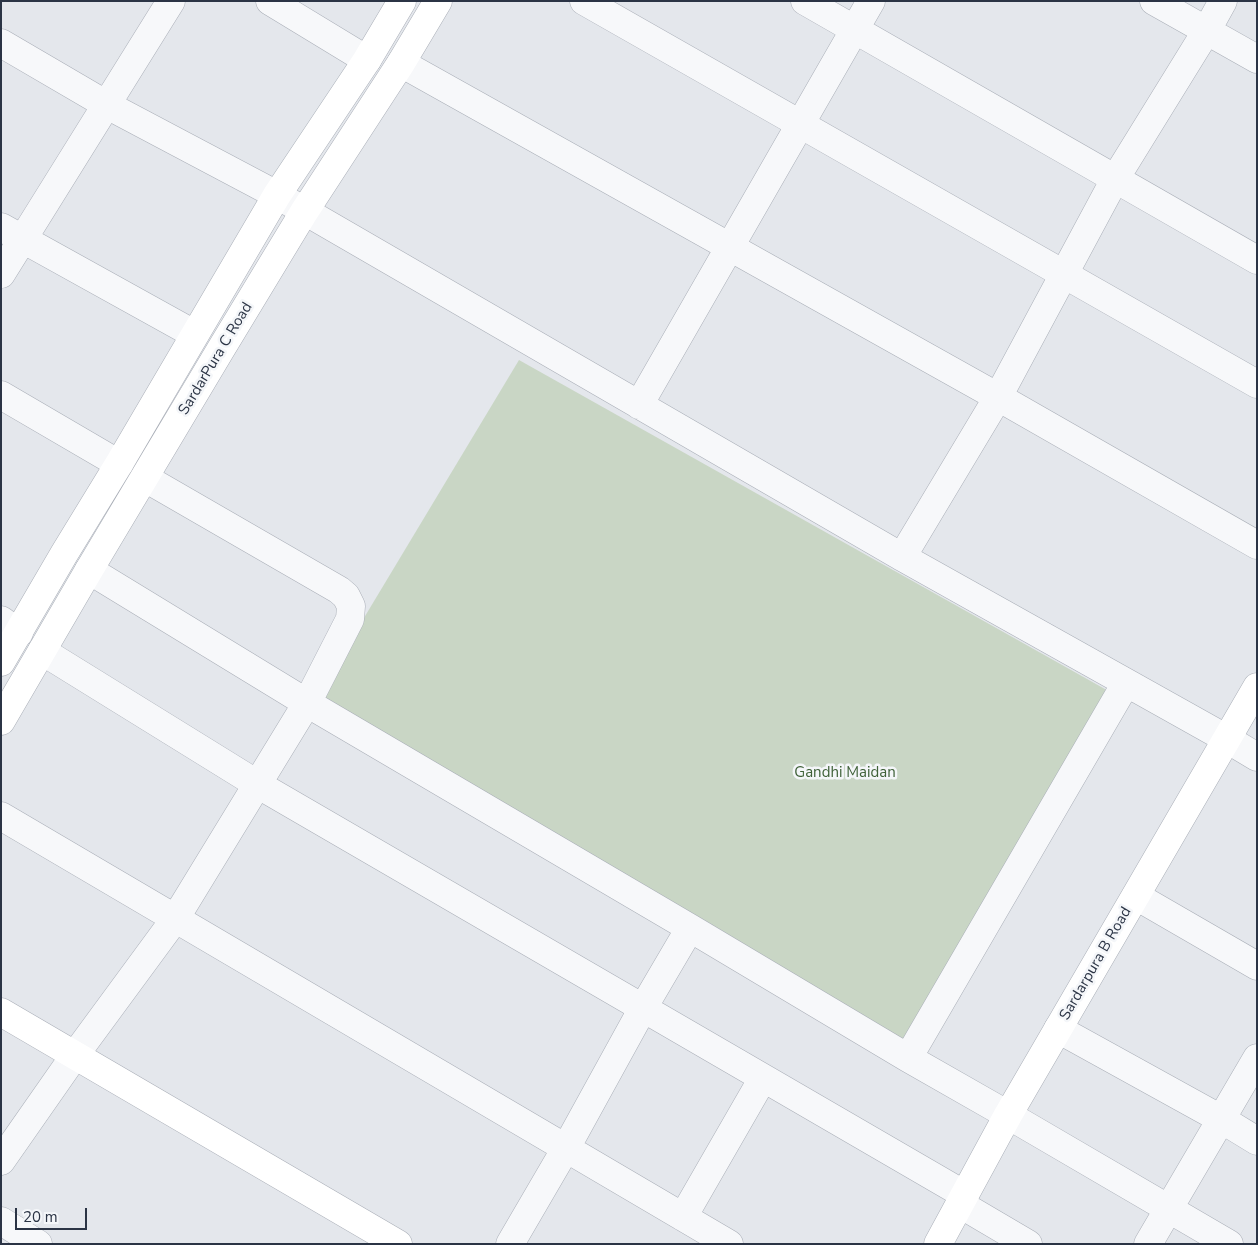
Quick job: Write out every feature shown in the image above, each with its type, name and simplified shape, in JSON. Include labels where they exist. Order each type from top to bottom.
[{"type":"street","points":[[1,274],[12,233],[107,106],[171,1]]},
{"type":"street","points":[[270,1],[367,60]]},
{"type":"street","name":"SardarPura C Road","points":[[1,662],[10,626],[64,554],[277,195],[367,60],[402,1]]},
{"type":"street","name":"SardarPura C Road","points":[[1,722],[304,212],[401,63],[438,1]]},
{"type":"street","points":[[584,1],[1257,384]]},
{"type":"street","points":[[805,1],[1257,260]]},
{"type":"street","points":[[639,405],[871,1]]},
{"type":"street","points":[[1154,1],[1257,59]]},
{"type":"street","points":[[902,557],[998,397],[1115,179],[1223,1]]},
{"type":"street","points":[[1,43],[107,106],[277,195],[902,557],[1257,757]]},
{"type":"street","points":[[401,63],[1257,544]]},
{"type":"street","points":[[12,233],[194,334]]},
{"type":"street","points":[[1,395],[119,464]]},
{"type":"street","points":[[1,1160],[175,919],[307,703],[350,619],[351,606],[346,596],[339,590],[145,478]]},
{"type":"street","points":[[90,570],[307,703],[908,1058],[1229,1244]]},
{"type":"street","points":[[42,651],[257,784],[763,1078],[962,1200],[1028,1244]]},
{"type":"street","points":[[908,1058],[1126,683]]},
{"type":"street","name":"Sardarpura B Road","points":[[938,1244],[1008,1115],[1257,687]]},
{"type":"street","points":[[1,816],[729,1244]]},
{"type":"street","points":[[1136,896],[1257,966]]},
{"type":"street","points":[[510,1244],[690,928]]},
{"type":"street","points":[[1,1012],[398,1244]]},
{"type":"street","points":[[1058,1030],[1257,1141]]},
{"type":"street","points":[[1148,1244],[1257,1058]]},
{"type":"street","points":[[683,1217],[763,1078]]},
{"type":"street","points":[[1,1221],[38,1244]]},
{"type":"green space","name":"Gandhi Maidan","points":[[519,360],[1128,702],[920,1049],[317,696]]}]
